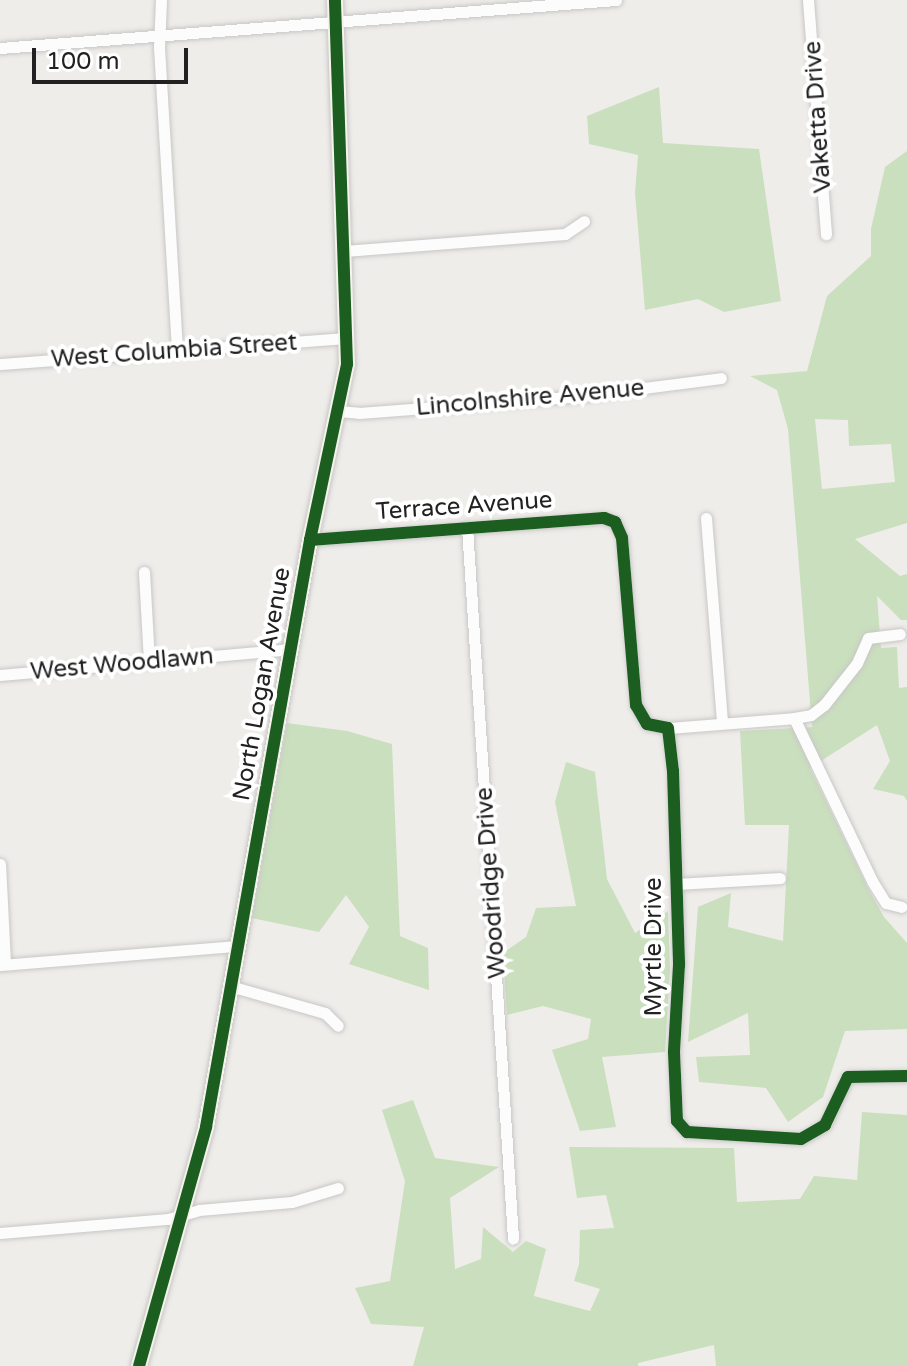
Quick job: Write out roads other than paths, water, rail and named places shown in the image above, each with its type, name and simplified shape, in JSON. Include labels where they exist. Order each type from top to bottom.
[{"type":"street","points":[[161,0],[177,350]]},
{"type":"street","name":"North Logan Avenue","points":[[139,1366],[206,1127],[310,540],[347,364],[335,0]]},
{"type":"street","points":[[0,48],[616,0]]},
{"type":"street","name":"Vaketta Drive","points":[[808,0],[826,234]]},
{"type":"street","points":[[344,251],[565,234],[584,221]]},
{"type":"street","name":"West Columbia Street","points":[[0,364],[347,338]]},
{"type":"street","name":"Lincolnshire Avenue","points":[[338,411],[359,413],[581,396],[721,378]]},
{"type":"street","name":"Terrace Avenue","points":[[310,540],[604,518],[618,526],[636,705],[647,724],[668,728]]},
{"type":"street","points":[[706,518],[722,722]]},
{"type":"street","name":"Woodridge Drive","points":[[467,527],[513,1239]]},
{"type":"street","points":[[144,572],[149,662]]},
{"type":"street","points":[[668,728],[811,715],[824,705],[857,663],[868,638],[900,634]]},
{"type":"street","name":"West Woodlawn","points":[[0,675],[292,649]]},
{"type":"street","points":[[794,718],[872,881],[886,903],[902,907]]},
{"type":"street","name":"Myrtle Drive","points":[[668,728],[679,965],[674,1052],[677,1121],[687,1132],[809,1137],[830,1118],[834,1101],[848,1077],[907,1076]]},
{"type":"street","points":[[0,864],[3,965],[238,946]]},
{"type":"street","points":[[677,884],[780,878]]},
{"type":"street","points":[[230,986],[325,1013],[338,1026]]},
{"type":"street","points":[[0,1233],[168,1219],[292,1202],[338,1188]]}]
